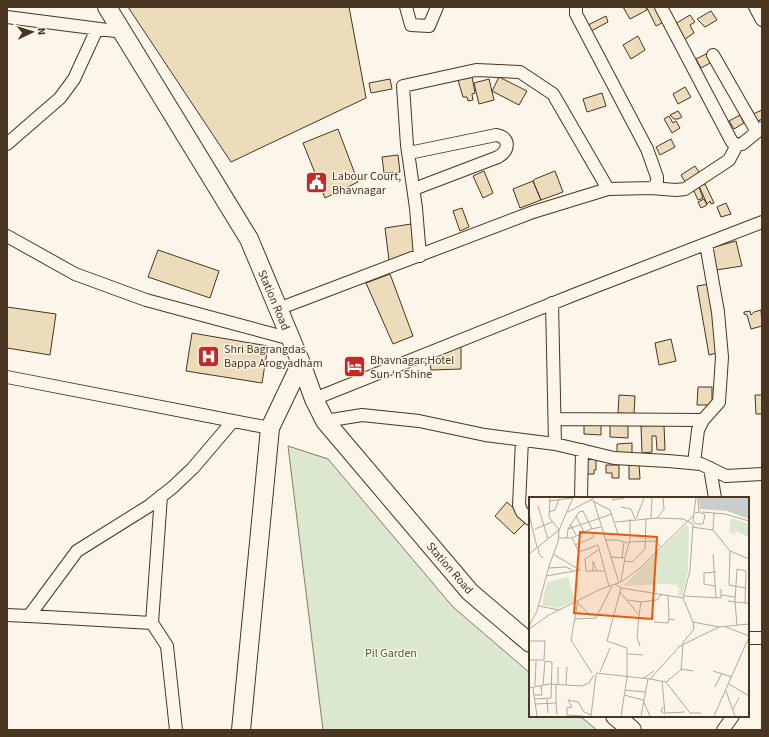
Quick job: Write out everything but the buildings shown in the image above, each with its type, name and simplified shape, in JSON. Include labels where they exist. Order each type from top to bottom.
[{"type":"main road","name":"Station Road","points":[[107,7],[124,32],[249,239],[301,363],[314,399],[325,422],[470,592],[529,642]]},
{"type":"main road","points":[[241,730],[270,428],[301,363]]},
{"type":"main road","points":[[616,717],[632,730]]},
{"type":"street","points":[[406,7],[411,25],[429,26],[437,7]]},
{"type":"street","points":[[576,7],[576,14],[647,149],[658,184],[652,188]]},
{"type":"street","points":[[661,7],[732,142],[737,145]]},
{"type":"street","points":[[755,7],[762,20]]},
{"type":"street","points":[[7,17],[124,32]]},
{"type":"street","points":[[7,144],[60,98],[74,79],[97,29]]},
{"type":"street","points":[[278,309],[533,212],[608,189],[685,189],[729,160],[737,145],[742,144],[759,130],[713,55]]},
{"type":"street","points":[[420,256],[414,189],[408,153],[403,86],[476,70],[520,72],[552,94],[608,189]]},
{"type":"street","points":[[408,153],[496,135],[505,139],[507,145],[506,150],[498,157],[414,189]]},
{"type":"street","points":[[314,399],[552,303],[762,222]]},
{"type":"street","points":[[7,236],[82,277],[146,300],[291,339]]},
{"type":"street","points":[[694,463],[698,430],[703,420],[719,402],[722,357],[718,312],[706,244]]},
{"type":"street","points":[[552,303],[556,444]]},
{"type":"street","points":[[7,377],[270,428]]},
{"type":"street","points":[[325,422],[362,415],[419,421],[485,435],[556,444],[614,458],[668,460],[701,464],[726,476],[762,474]]},
{"type":"street","points":[[555,419],[703,420]]},
{"type":"street","points":[[29,616],[77,551],[149,506],[161,496],[193,468],[233,421]]},
{"type":"street","points":[[522,440],[519,505],[522,512],[529,518]]},
{"type":"street","points":[[581,497],[582,450]]},
{"type":"street","points":[[710,468],[715,497]]},
{"type":"street","points":[[161,496],[152,623],[167,646],[176,730]]},
{"type":"street","points":[[7,615],[152,623]]},
{"type":"street","points":[[749,638],[762,638]]},
{"type":"street","points":[[723,730],[732,717]]},
{"type":"green space","name":"Pil Garden","points":[[288,446],[328,459],[453,607],[529,672],[529,717],[581,717],[597,730],[323,730]]},
{"type":"place","name":"Labour Court, Bhavnagar","points":[[317,183]]},
{"type":"place","name":"Shri Bagrangdas Bappa Arogyadham","points":[[208,356]]},
{"type":"place","name":"Bhavnagar;Hotel Sun ‘n Shine","points":[[354,367]]}]
